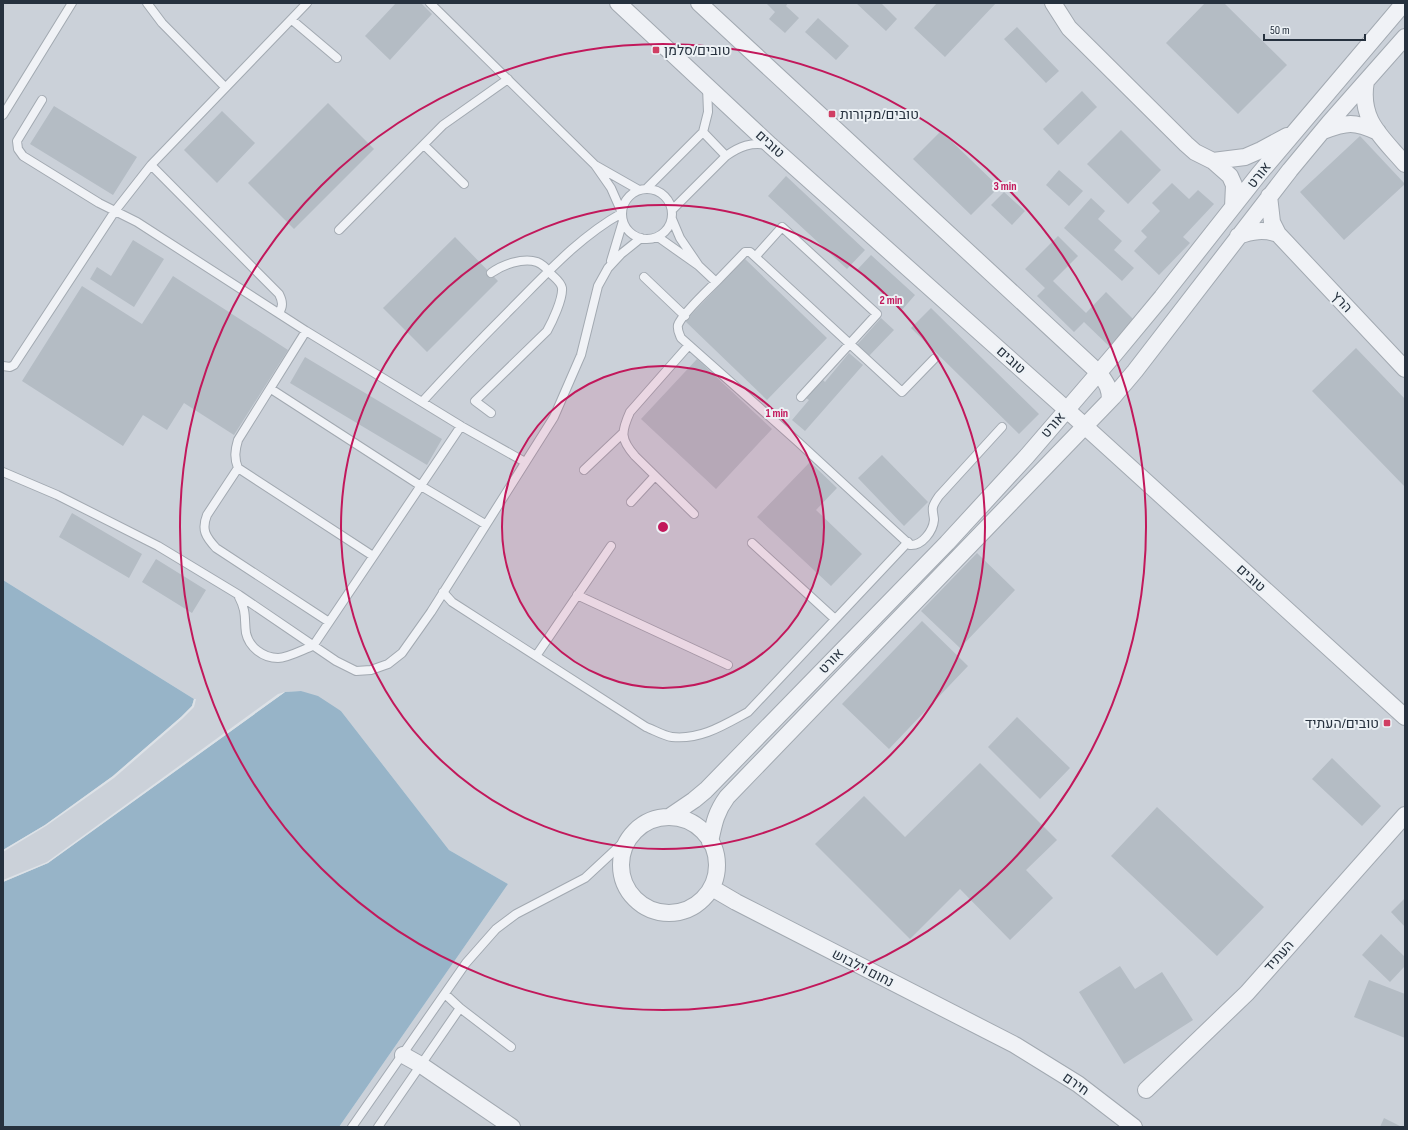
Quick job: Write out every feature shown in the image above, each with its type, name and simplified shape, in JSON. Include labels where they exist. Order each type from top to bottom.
[{"type":"street","name":"טובים","points":[[618,3],[770,145],[1067,410],[1405,717]]},
{"type":"street","points":[[700,3],[1099,373],[1110,391],[1110,400]]},
{"type":"street","points":[[1053,3],[1069,28],[1186,144],[1196,152],[1214,161],[1230,176],[1234,185],[1233,207]]},
{"type":"street","name":"אורט","points":[[669,817],[694,800],[723,773],[947,543],[1017,467],[1099,373],[1162,297],[1233,207],[1404,3]]},
{"type":"street","name":"אורט","points":[[710,842],[715,819],[727,796],[1110,400],[1135,371],[1269,196],[1321,132],[1405,37]]},
{"type":"street","points":[[1366,81],[1364,105],[1367,116],[1378,132],[1405,164]]},
{"type":"street","points":[[1321,132],[1339,125],[1350,124],[1363,125],[1378,132]]},
{"type":"street","points":[[1214,161],[1245,157],[1295,132]]},
{"type":"street","name":"הרץ","points":[[1269,196],[1272,222],[1278,234],[1405,369]]},
{"type":"street","points":[[1238,236],[1264,230],[1278,234]]},
{"type":"street","name":"העתיד","points":[[1146,1090],[1247,993],[1405,815]]},
{"type":"street","points":[[669,817],[679,818],[693,823],[704,833],[713,845],[717,859],[716,874],[712,888],[702,901],[689,909],[674,914],[659,913],[644,907],[632,897],[624,884],[620,869],[621,854],[627,839],[637,828],[650,820],[669,817]]},
{"type":"street","name":"נחום וילבוש","points":[[712,888],[736,902],[1015,1045]]},
{"type":"street","name":"חירם","points":[[1015,1045],[1078,1084],[1134,1127]]},
{"type":"street","points":[[403,1055],[421,1065],[512,1127]]},
{"type":"lane","points":[[3,115],[72,3]]},
{"type":"lane","points":[[147,3],[162,23],[225,87]]},
{"type":"lane","points":[[3,366],[10,367],[14,365],[115,211],[151,165],[307,3]]},
{"type":"lane","points":[[430,3],[595,165],[611,188],[627,229],[633,235],[649,239],[658,237],[667,229],[672,214],[726,156],[748,144],[758,143],[770,145]]},
{"type":"lane","points":[[292,20],[338,58]]},
{"type":"lane","points":[[339,230],[443,125],[508,79]]},
{"type":"lane","points":[[643,190],[703,132],[708,112],[707,86]]},
{"type":"lane","points":[[42,100],[17,141],[18,149],[23,156],[98,203],[136,222],[306,331],[461,426],[525,462]]},
{"type":"lane","points":[[703,132],[726,156]]},
{"type":"lane","points":[[424,145],[464,184]]},
{"type":"lane","points":[[151,165],[279,294],[282,301],[282,307],[279,313]]},
{"type":"lane","points":[[595,165],[643,190]]},
{"type":"lane","points":[[3,472],[56,494],[158,546],[239,595],[336,662],[356,671],[371,670],[388,664],[402,653],[431,612],[485,524],[554,417],[581,355],[598,286],[615,252],[623,217],[624,205],[628,198],[635,192],[643,190],[658,191],[665,196],[670,203],[680,238],[699,266]]},
{"type":"lane","points":[[422,402],[444,377],[568,252],[609,220],[623,217]]},
{"type":"lane","points":[[756,256],[782,227],[877,314],[801,398]]},
{"type":"lane","points":[[658,237],[699,266],[716,282]]},
{"type":"lane","points":[[608,268],[620,254],[641,238]]},
{"type":"lane","points":[[934,359],[902,392],[750,252],[745,252],[678,325],[678,331],[681,338],[797,441],[910,545],[915,545],[921,542],[932,529],[934,519],[933,508],[939,496],[1002,427]]},
{"type":"lane","points":[[491,273],[511,264],[528,260],[538,262],[559,281],[562,288],[559,303],[547,331],[476,401],[491,413]]},
{"type":"lane","points":[[644,277],[685,316]]},
{"type":"lane","points":[[306,331],[238,440],[235,460],[238,468],[373,556]]},
{"type":"lane","points":[[689,345],[630,412],[625,423],[623,433],[626,446],[654,477],[694,514]]},
{"type":"lane","points":[[271,389],[420,486],[485,524]]},
{"type":"lane","points":[[239,595],[245,613],[248,640],[253,648],[260,653],[279,658],[313,646],[461,426]]},
{"type":"lane","points":[[584,470],[623,433]]},
{"type":"lane","points":[[238,468],[207,515],[204,523],[204,531],[208,540],[216,548],[329,622]]},
{"type":"lane","points":[[630,502],[654,477]]},
{"type":"lane","points":[[443,592],[452,602],[646,727],[671,737],[697,736],[720,727],[748,712],[908,542]]},
{"type":"lane","points":[[752,543],[835,619]]},
{"type":"lane","points":[[536,656],[610,546]]},
{"type":"lane","points":[[577,595],[728,665]]},
{"type":"lane","points":[[352,1127],[466,963],[496,929],[516,914],[585,878],[627,839]]},
{"type":"lane","points":[[445,994],[460,1008],[511,1047]]},
{"type":"lane","points":[[378,1127],[460,1008]]},
{"type":"shaded area","points":[[3,3],[1405,3],[1405,1127],[339,1127],[508,884],[449,850],[341,711],[301,691],[284,692],[48,863],[3,882],[3,850],[45,825],[113,776],[181,717],[192,706],[194,699],[3,580]]},
{"type":"water","points":[[3,580],[194,699],[192,706],[181,717],[113,776],[45,825],[3,850]]},
{"type":"water","points":[[301,691],[318,696],[341,711],[449,850],[508,884],[339,1127],[3,1127],[3,882],[48,863],[285,692]]},
{"type":"pier","points":[[285,692],[48,863],[3,882],[3,880],[47,862],[278,694]]},
{"type":"pier","points":[[194,699],[196,699],[194,707],[182,719],[114,778],[46,826],[3,852],[3,850],[45,825],[113,776],[181,717],[192,706]]},
{"type":"building","points":[[396,3],[421,3],[432,14],[390,60],[365,36]]},
{"type":"building","points":[[766,3],[788,3],[786,6],[799,18],[785,33],[769,19],[775,12]]},
{"type":"building","points":[[856,3],[881,3],[897,19],[886,31]]},
{"type":"building","points":[[937,3],[996,3],[945,57],[914,28]]},
{"type":"building","points":[[1205,3],[1224,3],[1287,65],[1238,114],[1166,43]]},
{"type":"building","points":[[818,18],[849,46],[836,60],[805,32]]},
{"type":"building","points":[[1017,27],[1059,71],[1046,83],[1004,39]]},
{"type":"building","points":[[1082,91],[1097,107],[1058,145],[1043,129]]},
{"type":"building","points":[[328,103],[374,149],[294,229],[248,183]]},
{"type":"building","points":[[54,106],[137,157],[113,195],[30,144]]},
{"type":"building","points":[[222,111],[255,143],[217,183],[184,150]]},
{"type":"building","points":[[1121,130],[1161,170],[1128,204],[1087,164]]},
{"type":"building","points":[[941,131],[999,187],[971,215],[913,159]]},
{"type":"building","points":[[1360,136],[1405,184],[1344,240],[1300,192]]},
{"type":"building","points":[[1059,170],[1083,191],[1069,206],[1046,185]]},
{"type":"building","points":[[786,176],[865,250],[847,269],[768,196]]},
{"type":"building","points":[[1172,183],[1189,199],[1198,190],[1214,204],[1183,237],[1190,243],[1159,275],[1134,251],[1147,237],[1141,231],[1160,211],[1152,203]]},
{"type":"building","points":[[1004,192],[1025,211],[1012,225],[991,205]]},
{"type":"building","points":[[1091,198],[1105,211],[1098,219],[1122,241],[1114,250],[1134,268],[1122,281],[1064,228]]},
{"type":"building","points":[[1058,236],[1078,256],[1053,281],[1086,313],[1106,292],[1135,321],[1110,347],[1084,322],[1074,332],[1037,296],[1045,288],[1025,269]]},
{"type":"building","points":[[455,237],[498,281],[427,352],[383,308]]},
{"type":"building","points":[[133,240],[164,259],[134,307],[90,279],[97,267],[111,276]]},
{"type":"building","points":[[871,255],[915,295],[901,311],[857,270]]},
{"type":"building","points":[[745,259],[827,338],[767,400],[685,321]]},
{"type":"building","points":[[173,276],[288,350],[234,435],[184,403],[167,430],[143,415],[123,446],[22,381],[82,286],[142,324]]},
{"type":"building","points":[[931,308],[1039,414],[1019,434],[911,328]]},
{"type":"building","points":[[881,318],[894,330],[868,357],[856,346]]},
{"type":"building","points":[[1356,348],[1405,399],[1405,487],[1312,391]]},
{"type":"building","points":[[849,353],[863,365],[805,431],[792,420],[809,400],[806,398],[822,379],[825,382]]},
{"type":"building","points":[[305,357],[442,439],[427,465],[290,383]]},
{"type":"building","points":[[697,359],[772,429],[716,489],[641,419]]},
{"type":"building","points":[[882,455],[928,502],[904,526],[858,478]]},
{"type":"building","points":[[810,462],[837,488],[816,510],[862,554],[831,586],[757,517]]},
{"type":"building","points":[[72,513],[142,554],[129,578],[59,537]]},
{"type":"building","points":[[977,553],[1015,590],[960,648],[921,611]]},
{"type":"building","points":[[156,559],[206,590],[192,613],[142,582]]},
{"type":"building","points":[[922,621],[968,666],[889,749],[842,704]]},
{"type":"building","points":[[1017,717],[1070,768],[1040,799],[988,747]]},
{"type":"building","points":[[1332,758],[1381,806],[1362,826],[1312,779]]},
{"type":"building","points":[[980,763],[1057,840],[1026,870],[1053,898],[1010,940],[960,889],[910,939],[815,844],[864,796],[905,837]]},
{"type":"building","points":[[1157,807],[1264,907],[1217,956],[1111,856]]},
{"type":"building","points":[[1405,898],[1405,927],[1391,912]]},
{"type":"building","points":[[1381,934],[1405,957],[1405,966],[1390,982],[1362,955]]},
{"type":"building","points":[[1120,966],[1135,989],[1162,972],[1193,1020],[1124,1064],[1079,992]]},
{"type":"building","points":[[1369,980],[1405,994],[1405,1038],[1354,1017]]},
{"type":"building","points":[[1384,1118],[1402,1127],[1380,1127]]},
{"type":"place","name":"טובים/סלמן","points":[[656,50]]},
{"type":"place","name":"טובים/מקורות","points":[[832,114]]},
{"type":"place","name":"טובים/העתיד","points":[[1387,723]]}]
